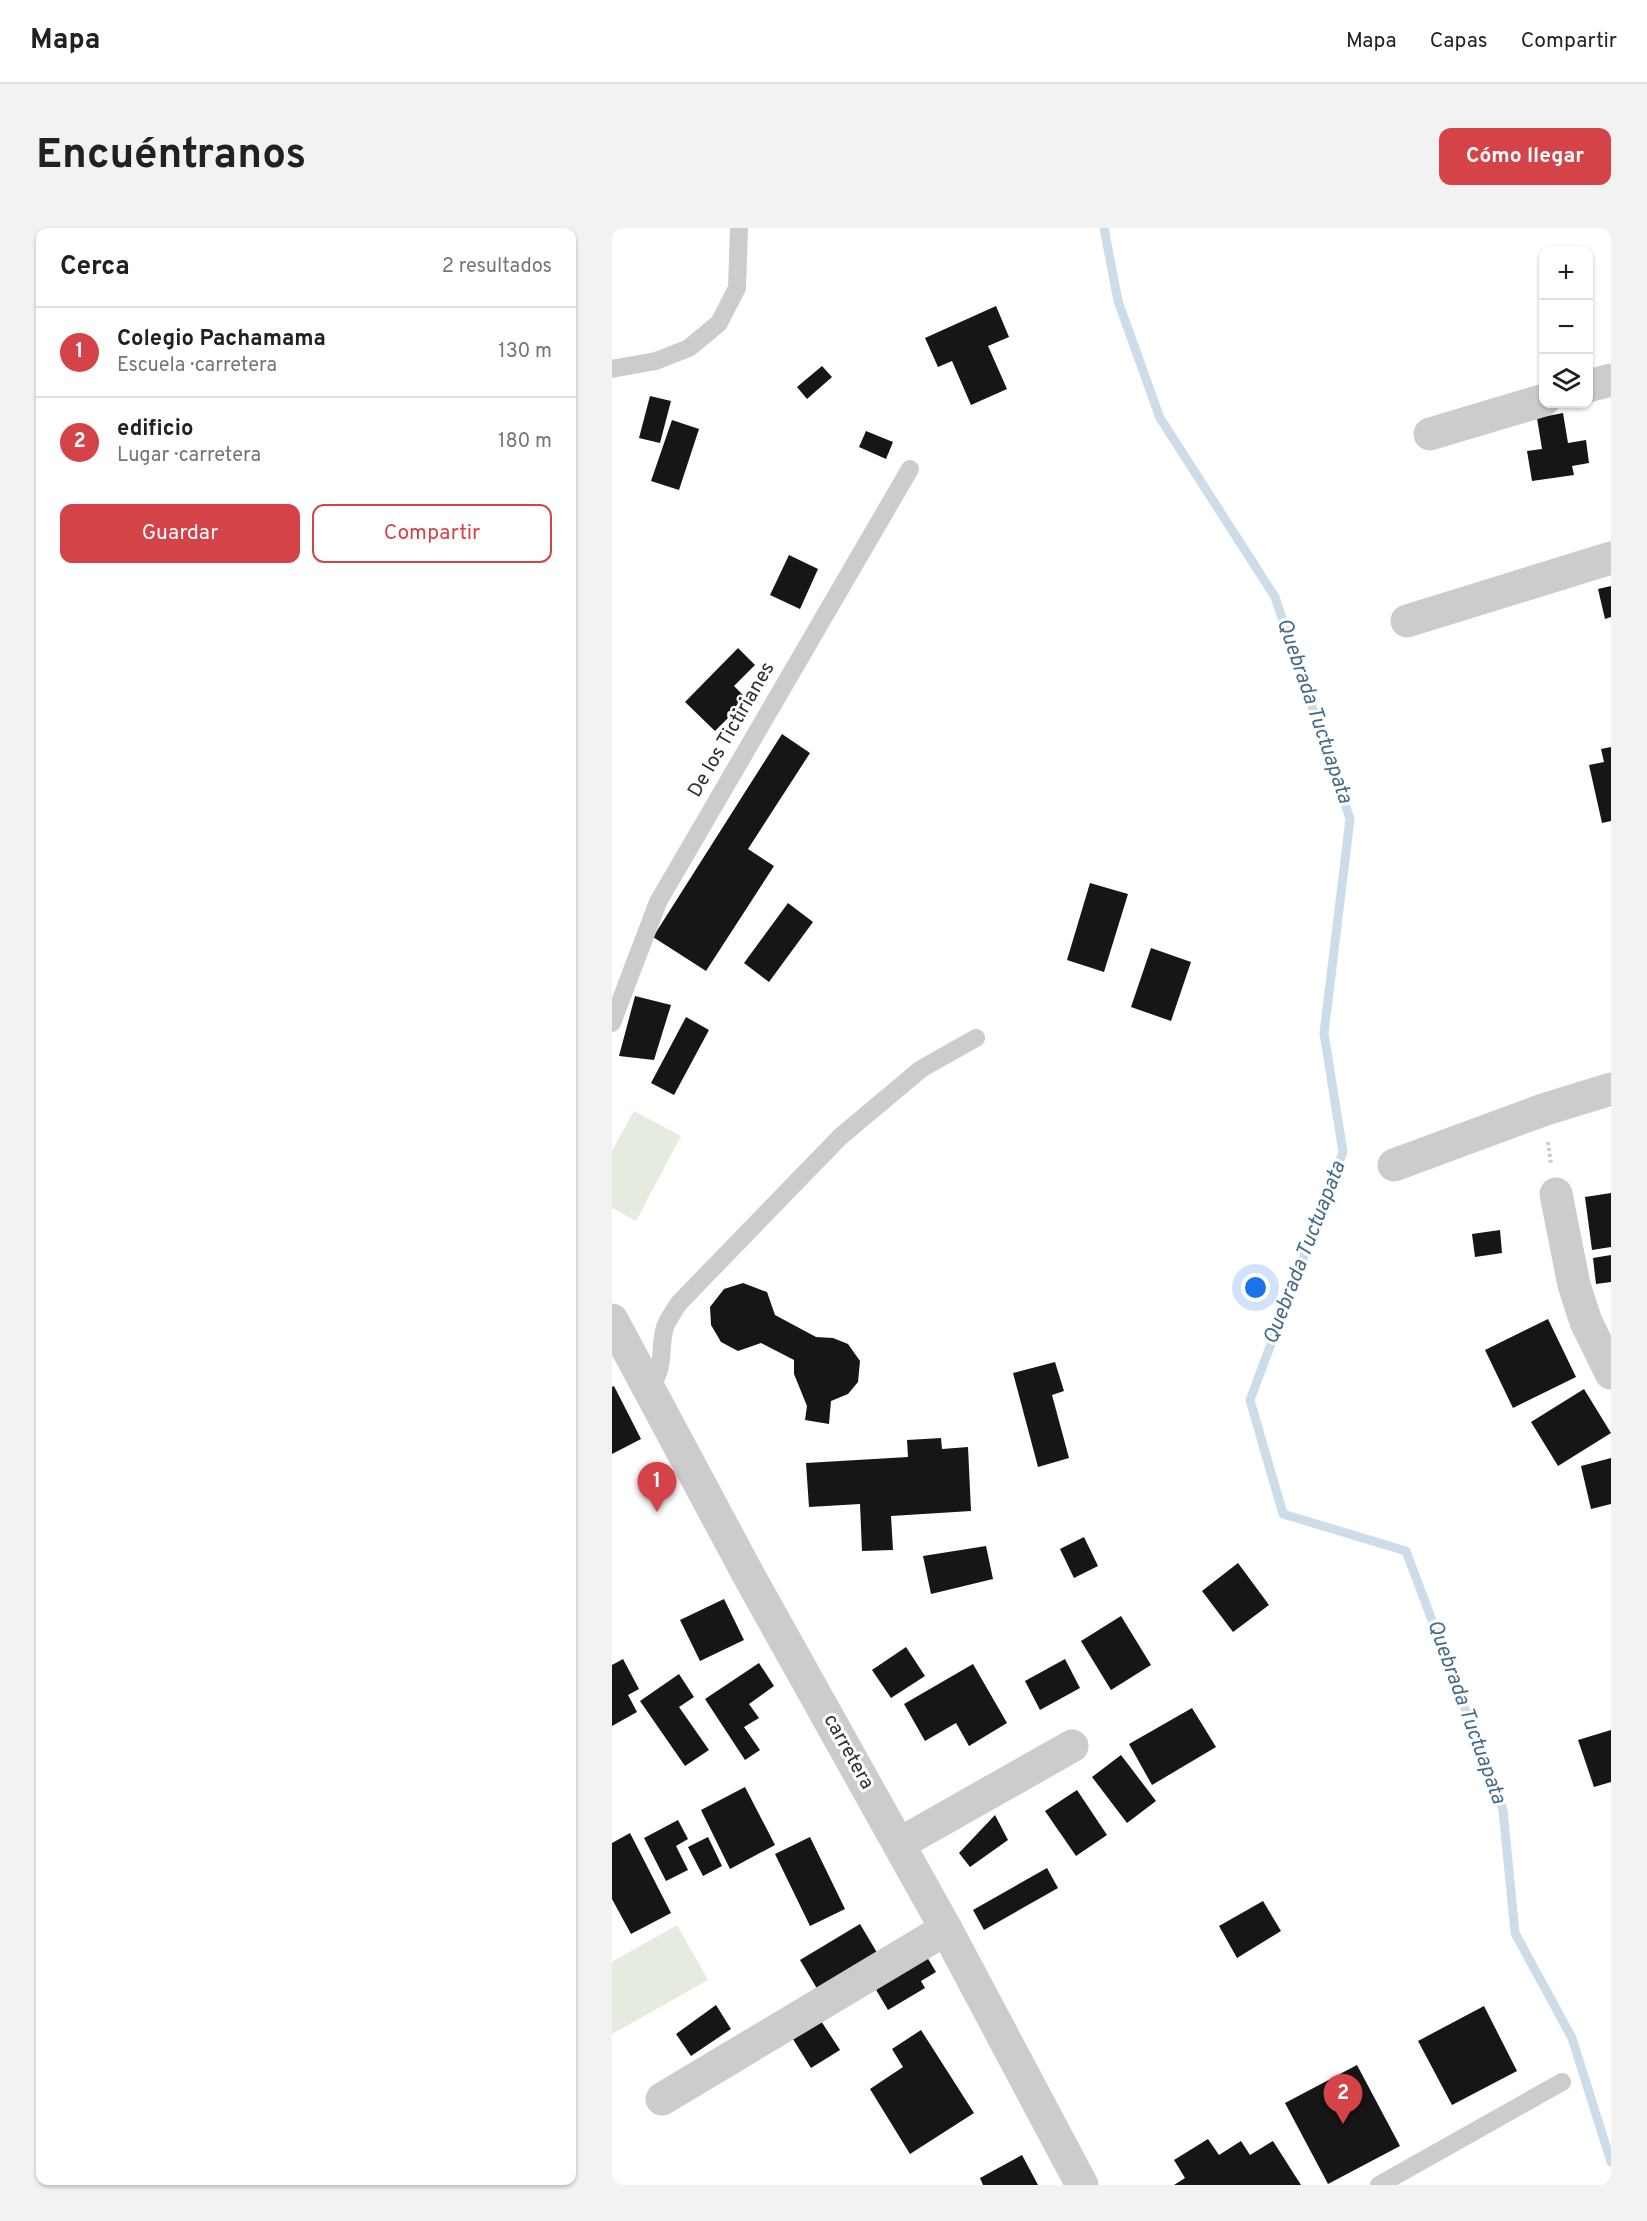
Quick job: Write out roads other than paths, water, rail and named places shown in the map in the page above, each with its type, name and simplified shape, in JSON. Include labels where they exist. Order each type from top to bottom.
[{"type":"street","points":[[1593,385],[1611,380]]},
{"type":"street","points":[[1430,434],[1539,401]]},
{"type":"street","points":[[1407,621],[1611,558]]},
{"type":"street","points":[[1394,1164],[1543,1110],[1611,1089]]},
{"type":"street","points":[[1556,1194],[1574,1285],[1586,1322],[1611,1373]]},
{"type":"street","name":"carretera","points":[[615,1334],[648,1389],[900,1844],[1082,2185]]},
{"type":"street","points":[[900,1844],[1072,1746]]},
{"type":"street","points":[[662,2099],[946,1929]]},
{"type":"lane","points":[[612,369],[656,361],[689,348],[719,323],[737,288],[740,228]]},
{"type":"lane","name":"De los Tictirianes","points":[[612,1023],[658,902],[910,469]]},
{"type":"lane","points":[[648,1389],[656,1380],[662,1364],[665,1326],[679,1303],[840,1137],[921,1069],[976,1038]]},
{"type":"lane","points":[[1379,2185],[1562,2082]]},
{"type":"waterway","name":"Quebrada Tuctuapata","points":[[1104,228],[1118,301],[1160,418],[1275,597],[1350,819],[1324,1033],[1343,1152],[1250,1400],[1283,1514],[1406,1551],[1503,1810],[1515,1933],[1572,2038],[1611,2162]]},
{"type":"place","name":"Colegio Pachamama","points":[[657,1512]]},
{"type":"place","name":"edificio","points":[[1343,2124]]}]
